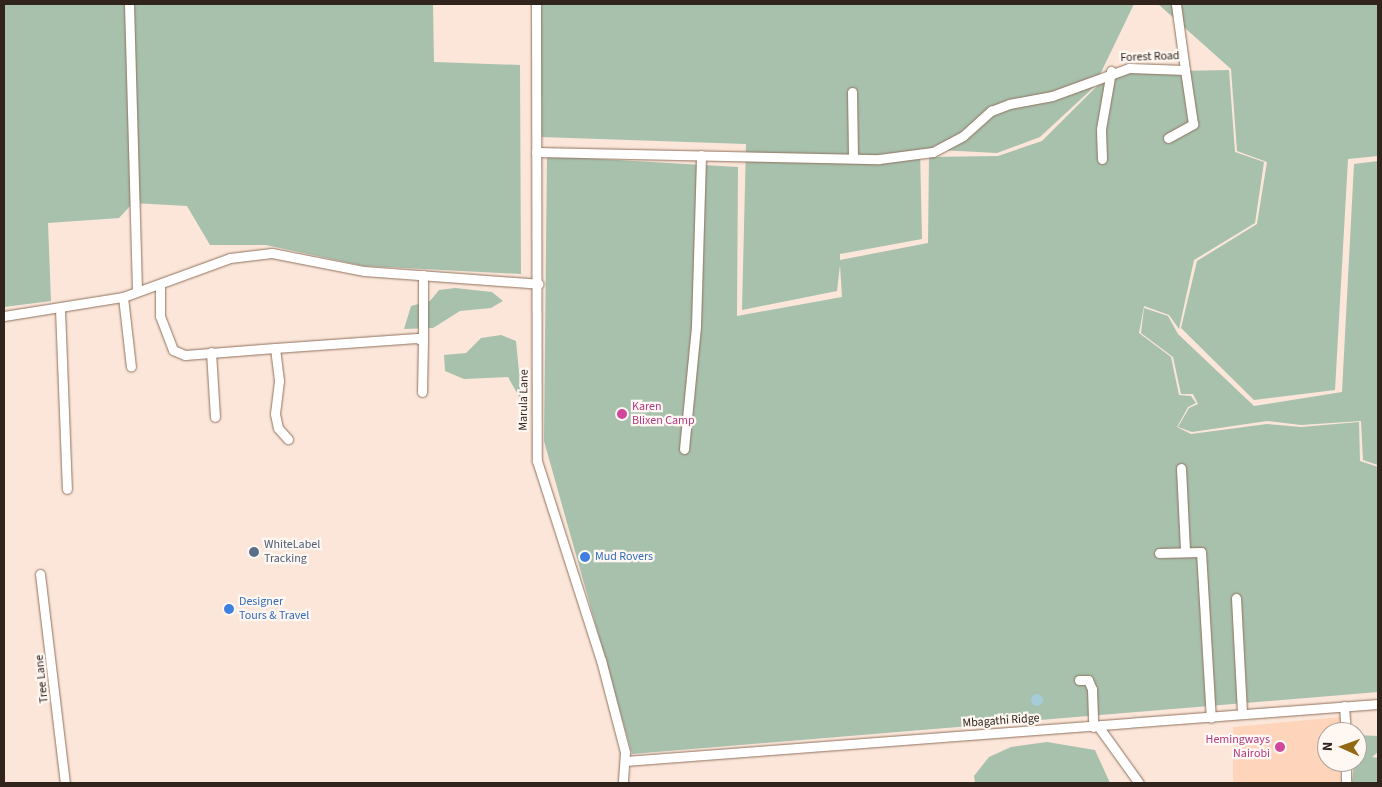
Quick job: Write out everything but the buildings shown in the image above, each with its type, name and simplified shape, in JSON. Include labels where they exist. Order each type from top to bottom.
[{"type":"street","points":[[129,4],[137,291]]},
{"type":"street","name":"Forest Road","points":[[1111,71],[1185,70],[1176,4]]},
{"type":"street","name":"Marula Lane","points":[[535,5],[539,284],[537,461],[602,660],[625,762],[623,783]]},
{"type":"street","points":[[1168,138],[1193,124],[1185,70]]},
{"type":"street","points":[[536,152],[853,158],[933,152],[963,136],[991,111],[1052,96],[1111,71]]},
{"type":"street","points":[[1102,159],[1101,129],[1111,71]]},
{"type":"street","points":[[852,92],[853,158]]},
{"type":"street","points":[[684,450],[696,326],[702,155]]},
{"type":"street","points":[[4,316],[60,309],[123,297],[230,258],[272,252],[364,271],[539,284]]},
{"type":"street","points":[[422,392],[423,275]]},
{"type":"street","points":[[160,285],[166,342],[185,355],[275,348],[423,341]]},
{"type":"street","points":[[123,297],[131,367]]},
{"type":"street","points":[[60,309],[67,489]]},
{"type":"street","points":[[275,348],[279,381],[275,414],[278,428],[288,439]]},
{"type":"street","points":[[211,352],[215,417]]},
{"type":"street","points":[[1181,468],[1185,550]]},
{"type":"street","points":[[1159,553],[1185,550],[1201,552],[1210,718]]},
{"type":"street","name":"Tree Lane","points":[[40,574],[66,783]]},
{"type":"street","points":[[1236,598],[1242,714]]},
{"type":"street","points":[[1079,680],[1088,680],[1092,689],[1095,727],[1139,783]]},
{"type":"street","name":"Mbagathi Ridge","points":[[625,762],[1378,704]]},
{"type":"street","points":[[1344,706],[1345,722]]},
{"type":"shaded area","name":"Hemingways Nairobi","points":[[1341,717],[1341,722],[1317,722],[1317,772],[1340,772],[1340,783],[1233,783],[1233,727]]},
{"type":"green space","points":[[4,4],[433,4],[434,62],[520,65],[521,274],[364,266],[266,245],[210,245],[187,206],[133,203],[119,218],[48,223],[51,301],[4,307]]},
{"type":"green space","points":[[541,4],[1134,4],[1094,87],[1040,137],[997,153],[920,149],[922,239],[840,254],[840,260],[928,243],[929,157],[998,156],[1042,141],[1105,78],[1129,72],[1229,70],[1235,152],[1264,162],[1255,223],[1194,260],[1179,329],[1169,315],[1144,306],[1139,333],[1171,357],[1179,395],[1191,396],[1196,403],[1188,407],[1177,427],[1191,434],[1267,424],[1301,427],[1359,422],[1360,461],[1378,467],[1378,692],[632,754],[544,441],[547,156],[738,167],[737,316],[842,297],[840,265],[837,291],[742,310],[746,144],[541,137]]},
{"type":"green space","points":[[1158,4],[1378,4],[1378,156],[1348,159],[1335,390],[1254,400],[1181,328],[1197,261],[1257,224],[1267,162],[1237,151],[1231,69]]},
{"type":"green space","points":[[1378,161],[1378,465],[1363,460],[1361,421],[1301,425],[1267,421],[1192,432],[1178,427],[1189,408],[1198,404],[1193,394],[1181,394],[1173,357],[1141,333],[1144,308],[1168,316],[1178,334],[1254,406],[1342,392],[1354,164]]},
{"type":"green space","points":[[455,288],[492,292],[503,301],[491,308],[460,311],[433,328],[404,329],[411,306],[430,301],[439,290]]},
{"type":"green space","points":[[501,335],[516,341],[522,402],[508,377],[464,379],[445,371],[444,355],[466,353],[481,338]]},
{"type":"green space","points":[[1367,735],[1378,736],[1378,752],[1372,757],[1378,758],[1378,783],[1352,783],[1353,772],[1367,772]]},
{"type":"green space","points":[[1047,742],[1095,750],[1110,783],[975,783],[974,776],[989,757],[1011,747]]},
{"type":"water","points":[[1037,694],[1043,700],[1037,706],[1031,700]]},
{"type":"place","name":"Karen Blixen Camp","points":[[622,414]]},
{"type":"place","name":"WhiteLabel Tracking","points":[[254,552]]},
{"type":"place","name":"Mud Rovers","points":[[585,557]]},
{"type":"place","name":"Designer Tours & Travel","points":[[229,609]]},
{"type":"place","name":"Hemingways Nairobi","points":[[1280,747]]}]
